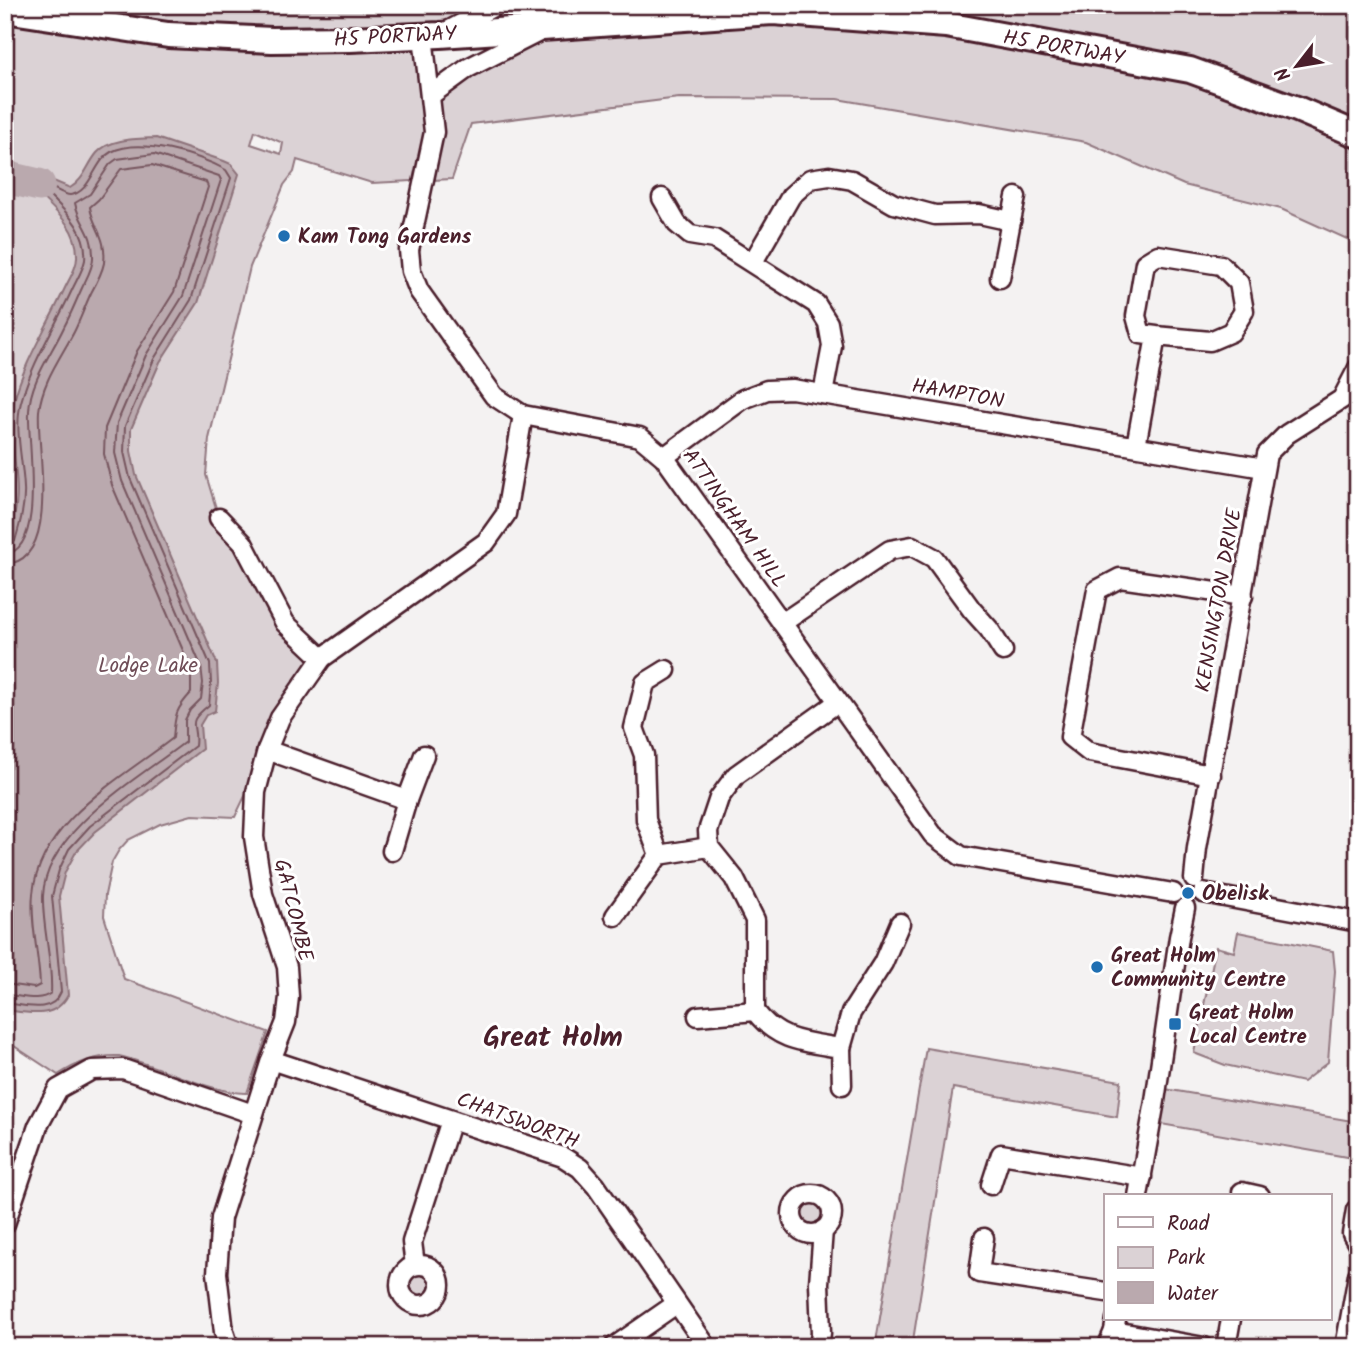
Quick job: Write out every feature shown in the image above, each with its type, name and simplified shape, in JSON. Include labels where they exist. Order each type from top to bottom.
[{"type":"street","points":[[432,35],[496,5]]},
{"type":"street","name":"H5 PORTWAY","points":[[5,10],[168,35],[272,40],[350,40],[432,35],[556,19],[773,12],[946,25],[1189,70],[1297,109],[1354,134]]},
{"type":"street","points":[[431,95],[468,68],[556,19]]},
{"type":"street","name":"ATTINGHAM HILL","points":[[432,35],[431,95],[434,132],[409,250],[411,271],[419,291],[494,396],[523,415],[640,437],[664,457],[933,835],[961,856],[1173,893]]},
{"type":"street","points":[[753,262],[791,196],[810,179],[829,176],[852,180],[894,204],[935,215],[979,214],[1011,220]]},
{"type":"street","points":[[1000,278],[1016,197]]},
{"type":"street","points":[[662,198],[677,223],[690,235],[714,239],[816,303],[828,323],[831,346],[823,394]]},
{"type":"street","points":[[1158,255],[1221,265],[1239,283],[1244,311],[1231,331],[1210,341],[1156,336],[1141,334],[1136,316],[1144,264],[1158,255]]},
{"type":"street","points":[[1136,446],[1156,336]]},
{"type":"street","name":"KENSINGTON DRIVE","points":[[1198,887],[1197,848],[1267,454],[1287,434],[1342,399],[1357,371]]},
{"type":"street","name":"HAMPTON","points":[[664,457],[743,399],[767,390],[792,389],[1264,468]]},
{"type":"street","name":"GATCOMBE","points":[[229,1347],[224,1332],[217,1273],[221,1218],[271,1060],[286,1023],[289,997],[287,967],[263,894],[254,837],[256,792],[267,750],[280,718],[321,658],[486,542],[506,514],[523,415]]},
{"type":"street","points":[[219,518],[243,543],[285,623],[321,658]]},
{"type":"street","points":[[782,624],[890,550],[912,546],[934,558],[1003,651]]},
{"type":"street","points":[[1211,775],[1089,752],[1070,737],[1097,590],[1120,578],[1242,596]]},
{"type":"street","points":[[659,855],[646,820],[644,755],[634,728],[645,683],[666,670]]},
{"type":"street","points":[[838,702],[736,775],[719,798],[708,831],[709,847],[734,878],[755,920],[755,1011],[766,1025],[786,1038],[841,1048]]},
{"type":"street","points":[[267,750],[407,800]]},
{"type":"street","points":[[392,851],[424,755]]},
{"type":"street","points":[[615,916],[659,855],[709,847]]},
{"type":"street","points":[[1198,887],[1202,899],[1196,906],[1185,908],[1175,901],[1173,893],[1184,878],[1198,887],[1358,922]]},
{"type":"street","points":[[1138,1194],[1178,937],[1185,908]]},
{"type":"street","points":[[842,1085],[841,1048],[850,1013],[883,963],[900,923]]},
{"type":"street","points":[[698,1016],[755,1011]]},
{"type":"street","name":"CHATSWORTH","points":[[271,1060],[563,1157],[580,1168],[596,1186],[707,1347]]},
{"type":"street","points":[[5,1224],[38,1126],[58,1089],[92,1070],[124,1069],[253,1114]]},
{"type":"street","points":[[415,1265],[412,1242],[451,1120]]},
{"type":"street","points":[[991,1185],[1000,1154],[1142,1177]]},
{"type":"street","points":[[1242,1192],[1251,1194]]},
{"type":"street","points":[[1356,1210],[1352,1234],[1358,1245]]},
{"type":"street","points":[[819,1347],[819,1283],[823,1230]]},
{"type":"street","points":[[984,1238],[979,1273],[1104,1292]]},
{"type":"street","points":[[1345,1347],[1358,1275]]},
{"type":"street","points":[[614,1347],[676,1304]]},
{"type":"street","points":[[1226,1347],[1231,1320]]},
{"type":"street","points":[[1112,1332],[1204,1347]]},
{"type":"green space","points":[[5,5],[496,5],[424,36],[431,94],[548,27],[559,5],[1358,7],[1358,244],[1281,209],[1184,185],[1086,142],[837,99],[679,98],[471,124],[452,179],[372,183],[297,160],[250,267],[209,439],[206,475],[219,518],[285,623],[322,658],[267,750],[235,817],[192,815],[160,824],[128,840],[112,862],[104,916],[124,979],[268,1032],[247,1093],[217,1089],[119,1056],[87,1061],[58,1075],[5,1040]],"holes":[[[255,131],[283,143],[281,154],[251,144]]]},
{"type":"green space","points":[[1238,932],[1333,951],[1335,971],[1328,1062],[1303,1082],[1225,1065],[1194,1053],[1216,947],[1234,952]]},
{"type":"green space","points":[[926,1048],[1121,1081],[1117,1117],[953,1088],[912,1347],[875,1347]]},
{"type":"green space","points":[[1165,1089],[1358,1122],[1358,1159],[1161,1124]]},
{"type":"green space","points":[[813,1201],[821,1205],[825,1213],[821,1221],[813,1225],[805,1221],[801,1213],[805,1205]]},
{"type":"green space","points":[[420,1273],[428,1276],[431,1284],[428,1292],[420,1295],[412,1292],[409,1284],[412,1276]]},
{"type":"water","name":"Lodge Lake","points":[[156,138],[231,164],[239,174],[198,303],[160,362],[131,429],[131,451],[136,475],[217,663],[215,711],[206,715],[200,725],[202,749],[95,832],[76,852],[65,872],[59,896],[68,995],[63,1003],[49,1012],[41,1013],[5,1010],[5,549],[15,513],[17,492],[12,412],[24,372],[77,259],[76,245],[69,227],[35,191],[44,177],[70,188],[75,185],[97,153],[109,144]]},
{"type":"waterway","points":[[5,177],[39,185]]},
{"type":"place","name":"Kam Tong Gardens","points":[[284,236]]},
{"type":"place","name":"Obelisk","points":[[1188,893]]},
{"type":"place","name":"Great Holm Community Centre","points":[[1097,967]]},
{"type":"place","name":"Great Holm Local Centre","points":[[1175,1024]]},
{"type":"district","name":"Great Holm","points":[[553,1036]]}]
